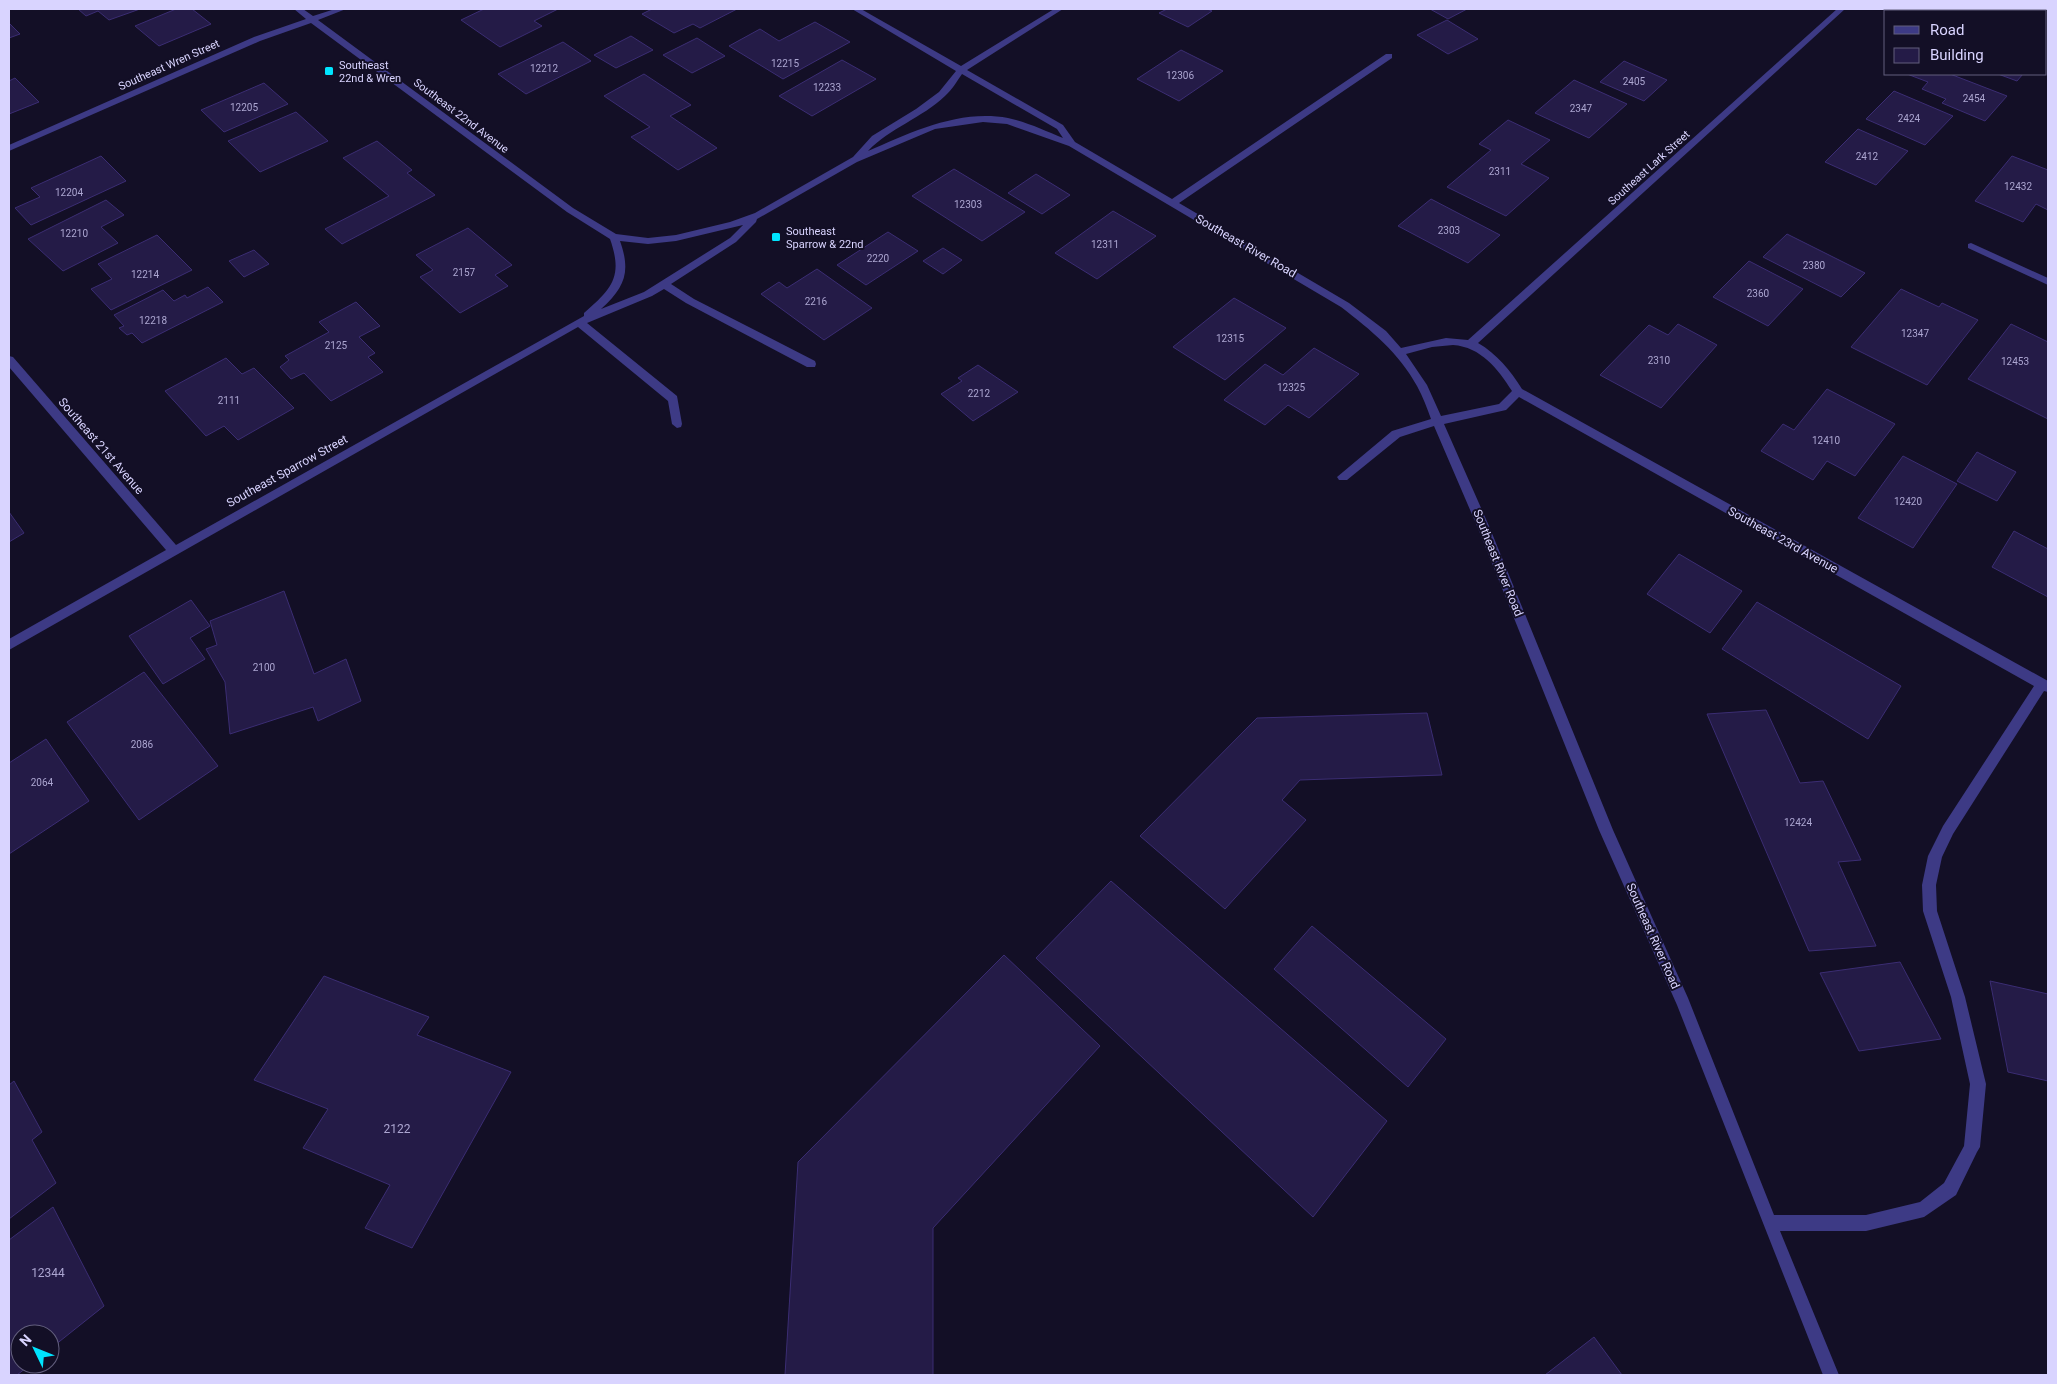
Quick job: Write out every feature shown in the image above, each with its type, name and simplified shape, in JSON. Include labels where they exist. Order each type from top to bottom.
[{"type":"street","name":"Southeast 22nd Avenue","points":[[298,9],[533,184],[570,210],[614,236]]},
{"type":"street","name":"Southeast Wren Street","points":[[9,148],[258,39],[342,9]]},
{"type":"street","name":"Southeast River Road","points":[[856,9],[962,69],[1060,128],[1072,144],[1345,305],[1382,334],[1399,352],[1422,386],[1483,526],[1606,830],[1683,1003],[1831,1375]]},
{"type":"street","points":[[854,160],[875,138],[919,112],[942,94],[962,69],[1059,9]]},
{"type":"street","name":"Southeast Lark Street","points":[[1472,343],[1841,9]]},
{"type":"street","points":[[1173,203],[1389,56]]},
{"type":"street","name":"Southeast Sparrow Street","points":[[614,236],[648,241],[676,238],[733,225],[758,215],[854,160],[932,127],[965,120],[1008,121],[1072,144]]},
{"type":"street","name":"Southeast Sparrow Street","points":[[9,645],[173,550],[579,322],[648,294],[733,240],[758,215]]},
{"type":"street","name":"Southeast Sparrow Street","points":[[579,322],[612,294],[620,280],[622,255],[614,236]]},
{"type":"street","points":[[1971,246],[2048,282]]},
{"type":"street","points":[[664,284],[690,302],[811,364]]},
{"type":"street","points":[[579,322],[673,399],[677,424]]},
{"type":"street","points":[[1342,477],[1396,434],[1438,421],[1502,407],[1518,392],[1509,377],[1487,354],[1472,343],[1453,340],[1399,352]]},
{"type":"street","name":"Southeast 21st Avenue","points":[[9,360],[173,550]]},
{"type":"street","name":"Southeast 23rd Avenue","points":[[1518,392],[2045,686]]},
{"type":"street","points":[[1769,1223],[1866,1223],[1924,1209],[1950,1189],[1972,1147],[1978,1084],[1958,997],[1930,911],[1929,885],[1935,856],[1948,830],[2045,686]]},
{"type":"building","points":[[78,9],[140,9],[109,20],[98,11],[86,16]]},
{"type":"building","points":[[176,9],[192,9],[211,24],[159,46],[135,26]]},
{"type":"building","points":[[484,9],[558,9],[534,21],[542,26],[500,47],[461,20]]},
{"type":"building","points":[[652,9],[737,9],[700,28],[693,24],[674,33],[642,14]]},
{"type":"building","points":[[1167,9],[1207,9],[1212,11],[1188,27],[1159,13]]},
{"type":"building","points":[[1430,9],[1467,9],[1448,19]]},
{"type":"building","points":[[1447,20],[1478,39],[1448,54],[1417,35]]},
{"type":"building","points":[[815,22],[850,42],[783,79],[729,46],[760,29],[779,41]]},
{"type":"building","points":[[9,23],[20,34],[9,38]]},
{"type":"building","points":[[631,36],[653,50],[616,68],[594,55]]},
{"type":"building","points":[[697,38],[725,56],[692,73],[663,55]]},
{"type":"building","points":[[563,42],[591,61],[526,94],[498,74]]},
{"type":"building","points":[[1181,50],[1223,71],[1179,101],[1137,79]]},
{"type":"building","points":[[842,60],[876,79],[812,116],[779,96]]},
{"type":"building","points":[[1624,61],[1667,80],[1644,101],[1600,82]]},
{"type":"building","points":[[644,74],[691,105],[670,116],[717,148],[678,170],[631,137],[650,127],[604,96]]},
{"type":"building","points":[[1910,75],[1953,75],[2007,96],[1985,121],[1942,103],[1946,99],[1922,89],[1928,82]]},
{"type":"building","points":[[2001,75],[2022,75],[2017,81]]},
{"type":"building","points":[[15,78],[39,102],[9,114],[9,81]]},
{"type":"building","points":[[1574,80],[1627,104],[1589,138],[1535,113]]},
{"type":"building","points":[[264,83],[288,104],[224,132],[201,110]]},
{"type":"building","points":[[1894,91],[1953,116],[1925,145],[1866,119]]},
{"type":"building","points":[[296,112],[328,141],[260,172],[228,141]]},
{"type":"building","points":[[1508,120],[1550,140],[1521,164],[1549,178],[1506,216],[1447,187],[1491,150],[1479,144]]},
{"type":"building","points":[[1858,129],[1908,151],[1876,185],[1825,162]]},
{"type":"building","points":[[377,141],[412,170],[407,173],[435,195],[342,244],[325,229],[389,196],[343,158]]},
{"type":"building","points":[[101,156],[126,181],[31,225],[15,208],[40,197],[31,188]]},
{"type":"building","points":[[2012,156],[2048,170],[2048,210],[2036,204],[2023,222],[1975,201]]},
{"type":"building","points":[[954,169],[1025,212],[982,241],[912,196]]},
{"type":"building","points":[[1036,174],[1070,195],[1042,214],[1008,193]]},
{"type":"building","points":[[1431,199],[1500,235],[1468,263],[1398,226]]},
{"type":"building","points":[[106,200],[124,215],[101,227],[118,243],[63,271],[28,239]]},
{"type":"building","points":[[1113,211],[1156,236],[1097,279],[1055,253]]},
{"type":"building","points":[[468,228],[512,265],[495,275],[508,286],[460,313],[420,277],[433,270],[416,255]]},
{"type":"building","points":[[888,232],[918,251],[866,285],[837,265]]},
{"type":"building","points":[[1787,234],[1865,273],[1841,297],[1763,257]]},
{"type":"building","points":[[157,235],[192,270],[111,310],[91,289],[112,279],[98,264]]},
{"type":"building","points":[[943,248],[962,260],[943,274],[923,261]]},
{"type":"building","points":[[254,250],[269,264],[244,277],[229,261]]},
{"type":"building","points":[[1749,261],[1803,289],[1768,326],[1713,297]]},
{"type":"building","points":[[817,269],[872,308],[824,340],[761,294],[779,282],[787,288]]},
{"type":"building","points":[[208,287],[223,302],[142,343],[132,333],[127,335],[119,328],[124,326],[114,315],[163,290],[174,301],[185,295],[187,298]]},
{"type":"building","points":[[1901,289],[1939,307],[1942,303],[1978,320],[1927,385],[1851,347]]},
{"type":"building","points":[[1234,298],[1286,328],[1225,380],[1173,347]]},
{"type":"building","points":[[356,302],[380,326],[359,337],[375,353],[368,357],[383,372],[331,401],[304,373],[291,379],[280,367],[289,360],[285,356],[329,332],[319,322]]},
{"type":"building","points":[[1678,324],[1717,345],[1661,408],[1600,375],[1649,325],[1668,335]]},
{"type":"building","points":[[2011,324],[2048,342],[2048,419],[1968,379]]},
{"type":"building","points":[[1314,348],[1359,374],[1309,418],[1288,405],[1265,425],[1224,400],[1265,364],[1283,375]]},
{"type":"building","points":[[226,358],[242,374],[254,368],[294,408],[238,440],[224,426],[206,436],[165,391]]},
{"type":"building","points":[[978,365],[1018,392],[973,421],[941,394],[962,381],[958,378]]},
{"type":"building","points":[[1827,389],[1895,424],[1855,476],[1827,461],[1813,480],[1761,451],[1783,424],[1794,430]]},
{"type":"building","points":[[1977,452],[2016,472],[1997,501],[1957,481]]},
{"type":"building","points":[[1903,456],[1957,484],[1913,548],[1858,518]]},
{"type":"building","points":[[9,512],[24,533],[9,542]]},
{"type":"building","points":[[2014,531],[2048,549],[2048,597],[1992,567]]},
{"type":"building","points":[[1679,554],[1742,591],[1710,633],[1647,594]]},
{"type":"building","points":[[284,591],[314,674],[346,659],[361,701],[318,721],[313,707],[230,734],[225,682],[206,649],[217,645],[210,621]]},
{"type":"building","points":[[191,600],[210,626],[190,638],[205,659],[163,684],[129,636]]},
{"type":"building","points":[[1757,602],[1901,686],[1868,739],[1722,649]]},
{"type":"building","points":[[144,672],[218,766],[139,820],[67,722]]},
{"type":"building","points":[[1766,710],[1800,783],[1823,781],[1861,860],[1838,862],[1876,946],[1809,951],[1707,714]]},
{"type":"building","points":[[1427,713],[1442,775],[1300,780],[1282,800],[1306,820],[1225,909],[1140,836],[1257,718]]},
{"type":"building","points":[[46,739],[89,801],[9,854],[9,763]]},
{"type":"building","points":[[1111,881],[1387,1121],[1313,1217],[1036,958]]},
{"type":"building","points":[[1312,926],[1446,1039],[1408,1087],[1274,969]]},
{"type":"building","points":[[1004,955],[1100,1046],[933,1228],[933,1375],[785,1375],[798,1162]]},
{"type":"building","points":[[1900,962],[1941,1039],[1859,1051],[1820,973]]},
{"type":"building","points":[[324,976],[429,1017],[417,1035],[511,1072],[412,1248],[365,1228],[390,1185],[303,1148],[328,1109],[254,1080]]},
{"type":"building","points":[[1990,981],[2048,994],[2048,1081],[2008,1072]]},
{"type":"building","points":[[14,1081],[42,1132],[32,1140],[56,1183],[9,1219],[9,1085]]},
{"type":"building","points":[[53,1207],[104,1306],[60,1341],[60,1324],[10,1324],[10,1374],[18,1374],[17,1375],[9,1375],[9,1240]]},
{"type":"building","points":[[1594,1337],[1622,1375],[1545,1375]]},
{"type":"place","name":"Southeast 22nd & Wren","points":[[329,71]]},
{"type":"place","name":"Southeast Sparrow & 22nd","points":[[776,237]]}]
